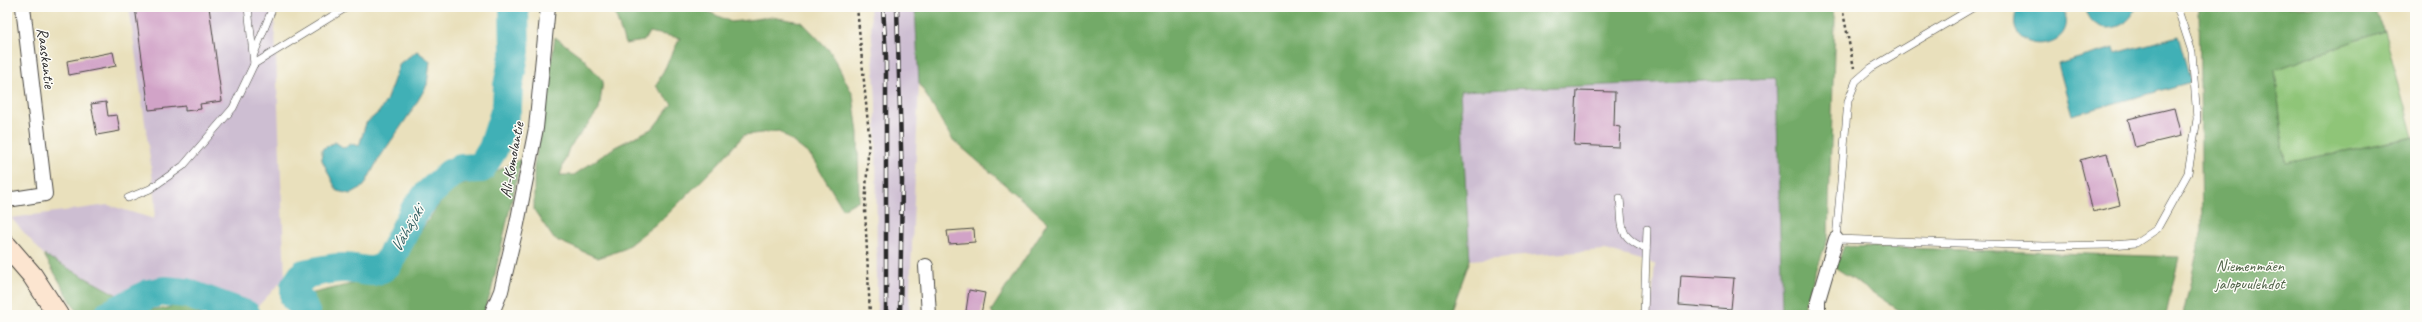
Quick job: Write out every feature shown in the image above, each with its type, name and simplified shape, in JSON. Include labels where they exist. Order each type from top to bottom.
[{"type":"street","name":"Raaskantie","points":[[7,200],[45,194],[23,7]]},
{"type":"street","name":"Ali-Komolantie","points":[[491,315],[501,291],[536,128],[548,7]]},
{"type":"street","points":[[1818,315],[1818,300],[1836,239]]},
{"type":"street","points":[[7,246],[32,275],[58,315]]},
{"type":"street","points":[[926,266],[929,315]]},
{"type":"lane","points":[[128,198],[150,189],[184,166],[233,108],[254,64],[248,7]]},
{"type":"lane","points":[[253,56],[273,7]]},
{"type":"lane","points":[[254,64],[347,7]]},
{"type":"lane","points":[[1974,7],[1871,68],[1856,80],[1848,101],[1836,239],[2044,246],[2112,245],[2136,243],[2157,230],[2188,173],[2197,120],[2192,52],[2178,7]]},
{"type":"lane","points":[[1620,198],[1624,235],[1631,242],[1646,250]]},
{"type":"lane","points":[[1644,315],[1647,229]]},
{"type":"path","points":[[857,7],[869,135],[865,210],[870,315]]},
{"type":"path","points":[[1842,7],[1856,80]]},
{"type":"shaded area","points":[[129,7],[274,7],[285,278],[257,307],[160,280],[124,299],[44,255],[11,218],[108,205],[154,219],[156,202]]},
{"type":"shaded area","points":[[870,7],[915,7],[919,83],[909,315],[877,315],[876,103]]},
{"type":"shaded area","points":[[1777,78],[1782,310],[1801,315],[1651,315],[1655,264],[1605,250],[1470,260],[1460,91]]},
{"type":"green space","points":[[613,7],[698,7],[731,22],[771,17],[802,22],[830,51],[853,95],[858,133],[859,200],[843,209],[811,156],[779,131],[744,135],[716,166],[666,216],[624,249],[598,258],[554,239],[534,210],[534,166],[547,96],[555,37],[582,57],[603,81],[599,110],[569,148],[560,175],[574,175],[615,147],[653,128],[672,104],[656,86],[680,38],[649,32],[644,41],[625,44]]},
{"type":"green space","points":[[915,7],[1832,7],[1835,21],[1828,237],[1801,315],[1782,310],[1776,78],[1460,91],[1470,260],[1450,315],[993,315],[991,311],[1048,222],[952,139],[919,83]]},
{"type":"green space","name":"Niemenmäen jalopuulehdot","points":[[2199,7],[2372,7],[2384,30],[2275,70],[2285,163],[2415,137],[2415,315],[2183,315],[2202,230]]},
{"type":"green space","points":[[2384,30],[2413,137],[2285,163],[2275,70]]},
{"type":"green space","points":[[521,159],[491,292],[483,315],[311,315],[305,295],[386,276],[408,250],[450,188],[477,181]]},
{"type":"green space","points":[[1844,246],[2179,257],[2166,315],[1906,315],[1836,268]]},
{"type":"green space","points":[[44,255],[143,309],[164,309],[179,304],[217,315],[79,315]]},
{"type":"water","points":[[2018,7],[2062,7],[2066,22],[2063,34],[2053,41],[2041,44],[2029,42],[2019,35],[2015,24]]},
{"type":"water","points":[[2086,7],[2136,7],[2125,23],[2117,27],[2109,28],[2101,27],[2094,23],[2089,16]]},
{"type":"water","points":[[2178,36],[2191,82],[2072,115],[2058,64],[2114,48],[2116,53]]},
{"type":"water","points":[[417,51],[430,61],[427,85],[413,109],[378,160],[364,186],[350,194],[337,191],[322,160],[322,149],[335,142],[344,148],[350,143],[359,146],[366,123],[379,112],[386,101],[400,63]]},
{"type":"building","points":[[135,7],[209,7],[222,101],[200,104],[201,109],[185,111],[185,106],[149,110]]},
{"type":"building","points":[[113,52],[116,66],[69,75],[67,61]]},
{"type":"building","points":[[1577,91],[1615,92],[1614,126],[1620,127],[1619,147],[1574,145]]},
{"type":"building","points":[[106,102],[108,116],[117,115],[120,131],[97,135],[91,104]]},
{"type":"building","points":[[2174,108],[2181,136],[2135,147],[2128,119]]},
{"type":"building","points":[[2107,153],[2120,205],[2093,212],[2080,160]]},
{"type":"building","points":[[974,229],[975,242],[949,244],[947,231]]},
{"type":"building","points":[[1681,275],[1734,278],[1731,309],[1679,305]]},
{"type":"building","points":[[969,290],[985,293],[981,314],[966,311]]},
{"type":"waterway","name":"Vähäjoki","points":[[306,315],[301,303],[295,298],[295,287],[304,274],[336,268],[372,271],[383,267],[388,263],[415,210],[428,194],[450,174],[461,169],[481,168],[493,149],[507,106],[508,86],[515,51],[514,7]]},
{"type":"waterway","name":"Vähäjoki","points":[[109,315],[149,294],[165,291],[186,293],[246,315]]},
{"type":"railway","points":[[883,7],[886,57],[886,315]]},
{"type":"railway","points":[[897,7],[902,181],[900,315]]}]
